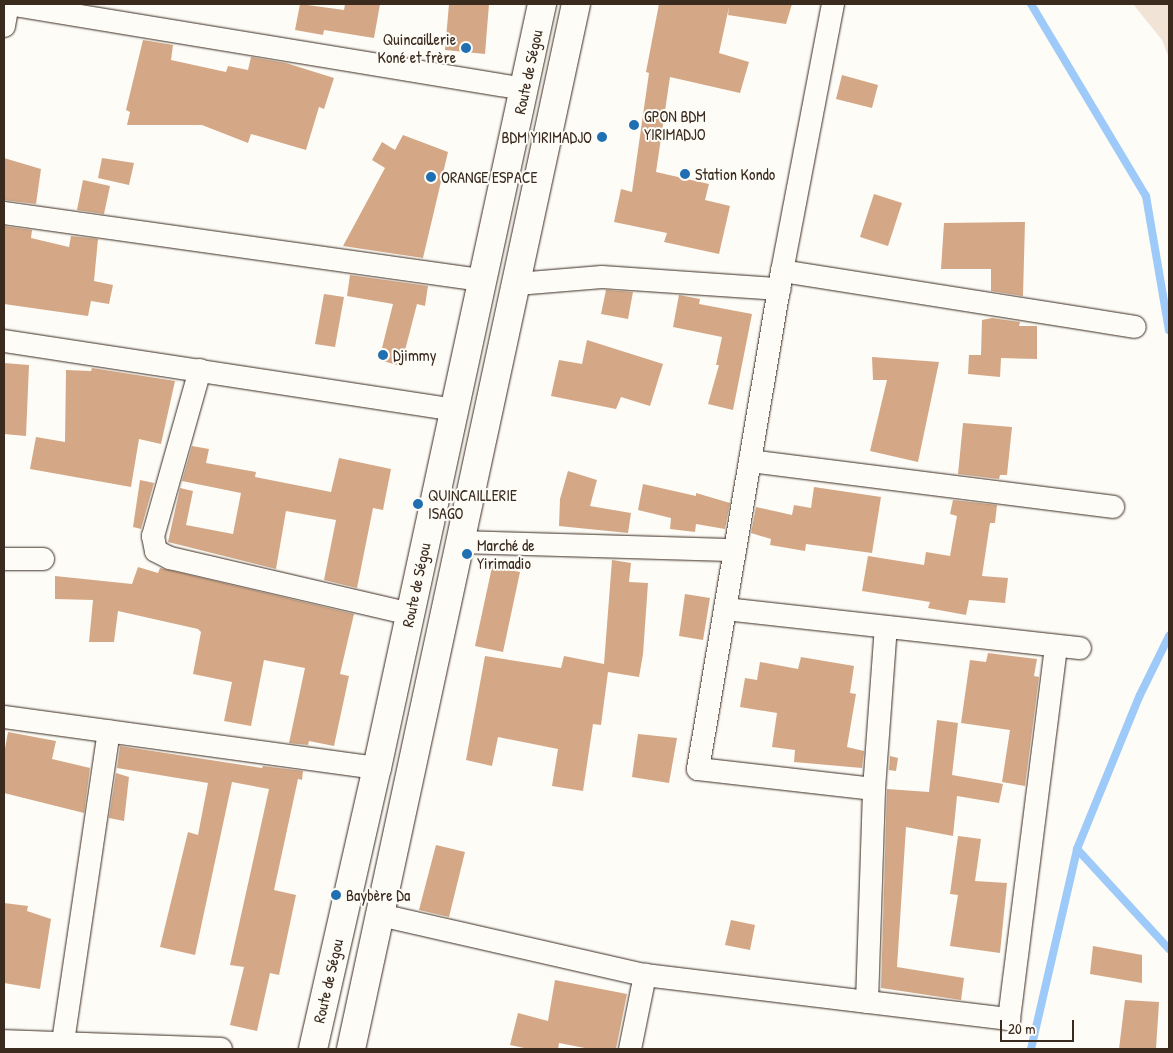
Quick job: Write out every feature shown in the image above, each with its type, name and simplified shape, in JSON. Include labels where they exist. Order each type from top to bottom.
[{"type":"highway","name":"Route de Ségou","points":[[313,1049],[377,768],[542,4]]},
{"type":"highway","name":"Route de Ségou","points":[[351,1049],[462,542],[576,4]]},
{"type":"street","points":[[4,26],[8,4],[524,90]]},
{"type":"street","points":[[833,4],[781,280],[698,768],[874,789]]},
{"type":"street","points":[[4,213],[483,280]]},
{"type":"street","points":[[517,284],[602,277],[781,280],[1135,327]]},
{"type":"street","points":[[4,340],[454,410]]},
{"type":"street","points":[[200,370],[153,536],[156,551],[170,558],[410,614]]},
{"type":"street","points":[[750,461],[1113,507]]},
{"type":"street","points":[[462,542],[735,550]]},
{"type":"street","points":[[4,558],[43,559]]},
{"type":"street","points":[[725,609],[1080,648]]},
{"type":"street","points":[[867,1002],[874,789],[886,627]]},
{"type":"street","points":[[380,915],[645,975],[1009,1019],[1056,646]]},
{"type":"street","points":[[4,717],[377,768]]},
{"type":"street","points":[[63,1042],[109,731]]},
{"type":"street","points":[[630,1049],[645,975]]},
{"type":"street","points":[[4,1041],[63,1042],[92,1046],[221,1049]]},
{"type":"shaded area","points":[[1133,4],[1169,4],[1169,58],[1162,40]]},
{"type":"building","points":[[300,4],[344,10],[345,4],[380,4],[374,38],[324,30],[323,35],[295,30]]},
{"type":"building","points":[[449,4],[489,4],[485,54],[445,50]]},
{"type":"building","points":[[659,4],[792,4],[786,24],[728,15],[729,7],[719,53],[749,62],[740,93],[670,77],[656,172],[709,184],[705,200],[730,206],[719,254],[664,242],[667,233],[614,222],[621,189],[632,192],[649,73],[646,72]]},
{"type":"building","points":[[143,40],[173,45],[171,60],[226,72],[228,66],[248,70],[251,57],[286,63],[334,78],[324,109],[319,107],[306,150],[251,134],[248,143],[202,125],[127,125],[130,112],[126,110]]},
{"type":"building","points":[[842,75],[878,85],[872,108],[836,99]]},
{"type":"building","points":[[403,135],[448,152],[423,258],[343,246],[385,168],[372,160],[382,142],[395,150]]},
{"type":"building","points":[[4,158],[41,169],[36,204],[4,200]]},
{"type":"building","points":[[102,158],[134,163],[129,185],[98,178]]},
{"type":"building","points":[[83,180],[110,186],[104,214],[77,210]]},
{"type":"building","points":[[874,194],[902,203],[888,246],[860,237]]},
{"type":"building","points":[[1025,222],[1023,296],[991,291],[991,269],[941,269],[944,223]]},
{"type":"building","points":[[4,226],[32,230],[31,238],[69,247],[71,236],[98,239],[94,281],[113,285],[109,304],[91,301],[88,316],[4,304]]},
{"type":"building","points":[[350,275],[428,286],[425,306],[417,304],[401,366],[379,360],[393,304],[347,296]]},
{"type":"building","points":[[606,290],[633,292],[628,319],[601,314]]},
{"type":"building","points":[[324,294],[344,297],[335,347],[315,344]]},
{"type":"building","points":[[679,295],[700,299],[699,304],[752,314],[733,410],[708,404],[719,365],[716,365],[722,337],[673,327]]},
{"type":"building","points":[[992,318],[1020,322],[1019,326],[1037,326],[1037,359],[1001,358],[1000,377],[968,374],[969,355],[981,355],[982,320]]},
{"type":"building","points":[[587,340],[663,364],[650,406],[621,397],[616,409],[551,396],[559,360],[582,364]]},
{"type":"building","points":[[872,357],[939,362],[918,462],[870,451],[887,380],[873,380]]},
{"type":"building","points":[[4,363],[29,365],[26,436],[4,434]]},
{"type":"building","points":[[92,368],[175,381],[161,444],[139,439],[131,487],[30,469],[36,437],[65,442],[66,370],[91,371]]},
{"type":"building","points":[[963,423],[1012,427],[1007,475],[1000,475],[999,479],[958,474]]},
{"type":"building","points":[[192,446],[209,449],[206,463],[256,472],[255,477],[331,492],[339,458],[391,469],[383,510],[373,508],[357,588],[324,580],[336,520],[286,511],[276,569],[168,542],[180,488],[193,491],[186,525],[233,534],[241,493],[182,481]]},
{"type":"building","points":[[568,471],[597,480],[590,506],[631,513],[628,533],[559,526],[560,499]]},
{"type":"building","points":[[140,480],[154,483],[141,529],[133,527]]},
{"type":"building","points":[[643,484],[696,496],[696,493],[730,503],[725,529],[696,524],[695,532],[670,529],[671,518],[638,510]]},
{"type":"building","points":[[814,487],[881,497],[872,553],[806,544],[805,551],[770,545],[771,539],[751,533],[756,507],[792,515],[794,505],[811,508]]},
{"type":"building","points":[[953,500],[997,505],[995,523],[990,523],[982,576],[1008,578],[1005,603],[969,600],[966,615],[928,608],[930,602],[862,591],[868,556],[924,565],[926,552],[950,556],[957,516],[950,514]]},
{"type":"building","points":[[612,560],[631,563],[629,582],[648,583],[643,654],[639,677],[608,672],[601,725],[593,724],[583,791],[552,786],[558,749],[498,737],[492,766],[466,760],[485,656],[561,668],[564,656],[604,664]]},
{"type":"building","points":[[138,567],[158,573],[160,568],[354,614],[340,674],[349,676],[334,746],[309,741],[308,745],[289,743],[305,668],[264,660],[251,726],[224,721],[232,682],[193,674],[201,632],[198,629],[118,611],[114,642],[89,642],[93,600],[55,599],[55,576],[132,584]]},
{"type":"building","points":[[492,567],[520,572],[503,652],[475,646]]},
{"type":"building","points":[[685,594],[710,598],[703,640],[679,636]]},
{"type":"building","points":[[988,653],[1037,659],[1034,676],[1039,677],[1025,786],[1002,782],[1010,730],[961,723],[970,660],[986,662]]},
{"type":"building","points":[[801,657],[854,666],[850,693],[856,694],[847,747],[864,751],[862,768],[794,762],[795,750],[772,747],[777,713],[740,707],[745,678],[757,680],[760,662],[798,669]]},
{"type":"building","points":[[937,720],[958,723],[952,775],[1003,784],[999,803],[957,796],[953,836],[906,827],[897,967],[964,978],[961,1000],[881,988],[887,789],[929,792]]},
{"type":"building","points":[[8,732],[56,741],[52,759],[90,768],[84,813],[4,793],[4,754]]},
{"type":"building","points":[[638,734],[677,738],[669,783],[632,777]]},
{"type":"building","points":[[120,746],[262,768],[263,766],[303,771],[302,780],[298,779],[274,890],[296,895],[279,975],[270,973],[257,1031],[230,1025],[244,967],[230,965],[269,789],[232,782],[195,955],[160,947],[188,832],[198,835],[208,783],[117,768]]},
{"type":"building","points":[[890,756],[898,758],[896,771],[889,770]]},
{"type":"building","points":[[116,773],[129,777],[124,821],[109,818]]},
{"type":"building","points":[[958,836],[981,839],[975,881],[1007,883],[1000,953],[950,946],[958,895],[950,894]]},
{"type":"building","points":[[436,845],[465,852],[449,917],[419,910]]},
{"type":"building","points":[[4,903],[28,906],[27,911],[51,919],[40,989],[4,983]]},
{"type":"building","points":[[731,920],[755,925],[750,950],[725,945]]},
{"type":"building","points":[[1093,946],[1142,955],[1142,983],[1090,974]]},
{"type":"building","points":[[555,980],[627,994],[616,1049],[590,1049],[559,1043],[558,1049],[529,1049],[510,1045],[518,1013],[548,1021]]},
{"type":"building","points":[[1125,1000],[1159,1002],[1156,1049],[1119,1049]]},
{"type":"waterway","points":[[1031,4],[1146,196],[1169,330]]},
{"type":"waterway","points":[[1031,1049],[1077,849],[1140,695],[1169,636]]},
{"type":"waterway","points":[[1077,849],[1169,949]]},
{"type":"place","name":"Quincaillerie Koné et frère","points":[[466,48]]},
{"type":"place","name":"GPON BDM YIRIMADJO","points":[[634,125]]},
{"type":"place","name":"BDM YIRIMADJO","points":[[602,137]]},
{"type":"place","name":"Station Kondo","points":[[685,174]]},
{"type":"place","name":"ORANGE ESPACE","points":[[431,177]]},
{"type":"place","name":"Djimmy","points":[[383,355]]},
{"type":"place","name":"QUINCAILLERIE ISAGO","points":[[418,504]]},
{"type":"place","name":"Marché de Yirimadio","points":[[467,554]]},
{"type":"place","name":"Baybère Da","points":[[336,895]]}]
